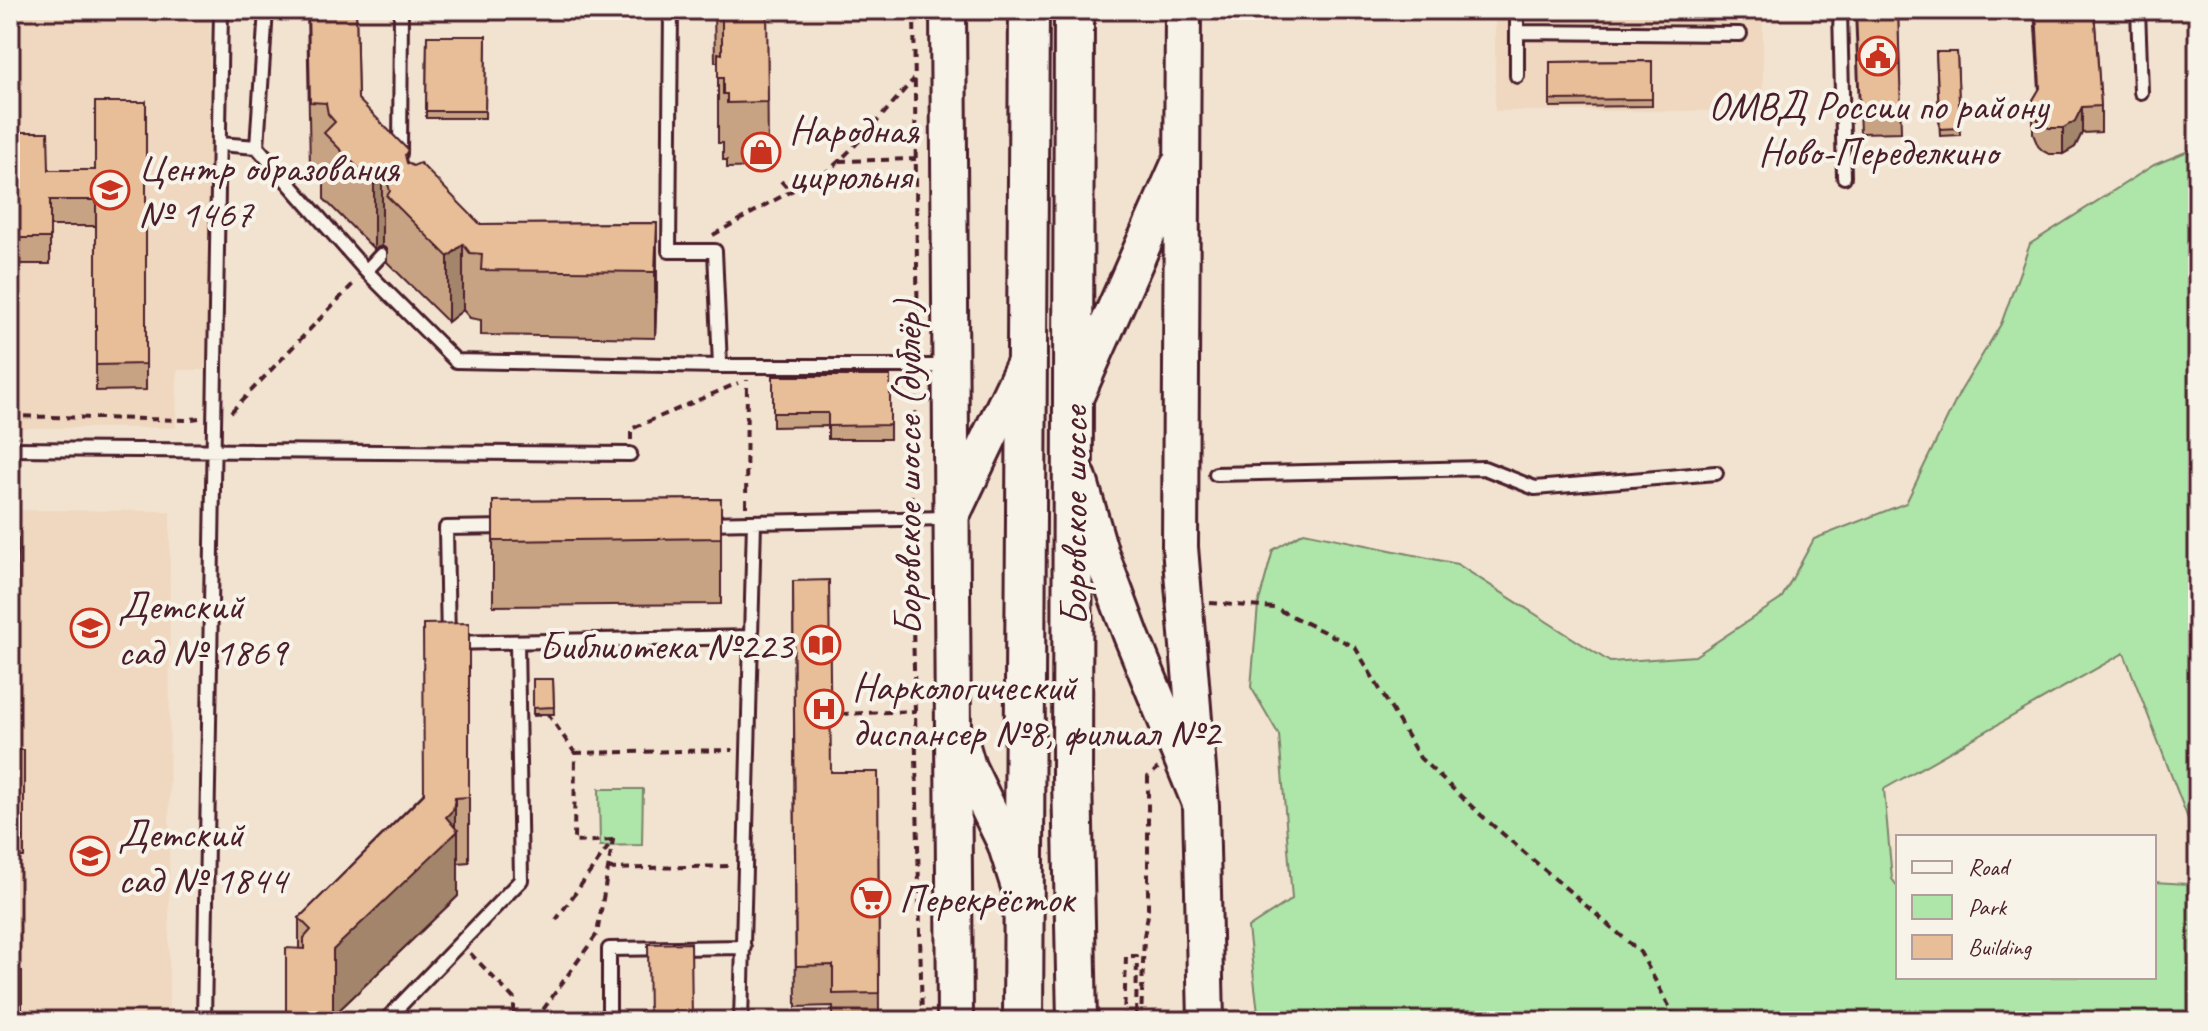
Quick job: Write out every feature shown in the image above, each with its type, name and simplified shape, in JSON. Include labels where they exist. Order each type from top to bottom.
[{"type":"main road","name":"Боровское шоссе","points":[[1023,1021],[1029,10]]},
{"type":"main road","name":"Боровское шоссе","points":[[1074,10],[1072,776],[1077,1021]]},
{"type":"street","name":"Боровское шоссе (дублёр)","points":[[948,10],[955,1021]]},
{"type":"street","points":[[1183,10],[1180,547],[1201,806],[1206,1021]]},
{"type":"street","points":[[1073,403],[1183,153]]},
{"type":"street","points":[[951,518],[1028,357]]},
{"type":"street","points":[[1073,458],[1101,554],[1136,649],[1201,806]]},
{"type":"street","points":[[952,712],[968,767],[1005,843],[1024,902]]},
{"type":"lane","points":[[204,1021],[221,10]]},
{"type":"lane","points":[[257,147],[266,10]]},
{"type":"lane","points":[[401,10],[399,153],[409,163]]},
{"type":"lane","points":[[669,251],[671,10]]},
{"type":"lane","points":[[1517,10],[1517,76]]},
{"type":"lane","points":[[1840,10],[1844,177]]},
{"type":"lane","points":[[2138,10],[2141,92]]},
{"type":"lane","points":[[1517,32],[1740,34]]},
{"type":"lane","points":[[219,144],[257,147],[366,271],[456,361],[950,366]]},
{"type":"lane","points":[[654,251],[715,251],[720,366]]},
{"type":"lane","points":[[366,271],[381,255]]},
{"type":"lane","points":[[10,449],[630,454]]},
{"type":"lane","points":[[1216,474],[1484,468],[1535,488],[1716,473]]},
{"type":"lane","points":[[699,523],[951,518]]},
{"type":"lane","points":[[741,1021],[753,637],[750,522]]},
{"type":"lane","points":[[525,527],[446,528],[448,643],[753,637]]},
{"type":"lane","points":[[385,1021],[521,880],[517,642]]},
{"type":"lane","points":[[609,1021],[609,949],[744,947]]},
{"type":"path","points":[[702,251],[711,236],[791,191],[803,190],[839,161],[916,77]]},
{"type":"path","points":[[839,161],[916,159]]},
{"type":"path","points":[[781,181],[791,191]]},
{"type":"path","points":[[630,454],[631,429],[747,379],[750,522]]},
{"type":"path","points":[[1204,603],[1275,608],[1355,647],[1420,758],[1640,952],[1677,1021]]},
{"type":"path","points":[[841,714],[915,711]]},
{"type":"path","points":[[518,716],[548,714],[575,753],[574,842],[613,840]]},
{"type":"path","points":[[575,753],[750,750]]},
{"type":"path","points":[[535,1021],[597,934],[613,840]]},
{"type":"path","points":[[556,920],[613,840]]},
{"type":"path","points":[[608,869],[746,865]]},
{"type":"path","points":[[460,943],[514,999],[514,1021]]},
{"type":"path","points":[[1124,1021],[1126,956],[1137,956],[1136,1021]]},
{"type":"shaded area","name":"Центр образования № 1467","points":[[10,10],[210,10],[209,370],[177,370],[176,428],[10,428]]},
{"type":"shaded area","points":[[1495,10],[1763,10],[1763,111],[1495,111]]},
{"type":"shaded area","points":[[10,510],[170,511],[169,1021],[10,1021]]},
{"type":"green space","points":[[2198,147],[2198,1021],[1259,1021],[1248,928],[1292,899],[1279,735],[1251,687],[1258,605],[1273,550],[1304,532],[1457,564],[1610,662],[1695,656],[1781,599],[1814,539],[1906,503],[1960,392],[2001,324],[2030,244],[2154,165]],"holes":[[[2124,653],[2197,842],[2188,884],[2156,882],[2156,979],[1896,979],[1896,884],[1892,879],[1884,789]]]},
{"type":"green space","points":[[599,789],[643,789],[642,845],[600,846]]},
{"type":"building","points":[[308,10],[356,10],[358,99],[408,150],[405,155],[407,163],[413,166],[420,163],[480,224],[657,223],[655,272],[481,270],[482,254],[470,253],[463,244],[448,257],[387,196],[390,191],[388,184],[382,181],[374,184],[324,133],[335,122],[328,114],[326,103],[310,102]]},
{"type":"building","points":[[722,10],[767,10],[768,102],[727,103],[727,94],[723,94],[723,78],[718,78],[718,53],[722,54]]},
{"type":"building","name":"ОМВД России по району Ново-Переделкино","points":[[1856,10],[1898,10],[1901,112],[1860,113]]},
{"type":"building","points":[[2036,10],[2094,10],[2101,106],[2082,107],[2075,121],[2063,128],[2043,125],[2033,108],[2033,100],[2040,88]]},
{"type":"building","points":[[427,36],[486,36],[485,111],[426,111]]},
{"type":"building","points":[[1936,52],[1957,52],[1960,128],[1940,129]]},
{"type":"building","points":[[1652,61],[1652,99],[1550,100],[1550,62]]},
{"type":"building","points":[[95,102],[146,102],[146,364],[96,365],[96,200],[50,200],[50,238],[10,238],[10,132],[48,132],[49,170],[95,170]]},
{"type":"building","points":[[773,376],[890,376],[890,425],[828,426],[828,413],[773,413]]},
{"type":"building","points":[[721,499],[721,538],[493,541],[493,501]]},
{"type":"building","points":[[10,539],[18,539],[17,625],[10,625]]},
{"type":"building","points":[[829,580],[831,772],[878,772],[879,993],[833,994],[833,965],[796,966],[793,581]]},
{"type":"building","points":[[469,623],[469,797],[455,798],[453,810],[446,817],[458,831],[333,950],[333,1021],[286,1021],[286,948],[304,949],[304,938],[311,930],[299,918],[424,794],[423,624]]},
{"type":"building","points":[[533,679],[553,679],[554,707],[533,708]]},
{"type":"building","points":[[10,750],[24,750],[24,837],[10,837]]},
{"type":"building","points":[[691,943],[692,1021],[649,1021],[648,944]]},
{"type":"building","points":[[10,971],[22,971],[22,1021],[10,1021]]},
{"type":"place","name":"ОМВД России по району Ново-Переделкино","points":[[1878,56]]},
{"type":"place","name":"Народная цирюльня","points":[[761,152]]},
{"type":"place","name":"Центр образования № 1467","points":[[110,190]]},
{"type":"place","name":"Детский сад № 1869","points":[[90,628]]},
{"type":"place","name":"Библиотека №223","points":[[821,645]]},
{"type":"place","name":"Наркологический диспансер №8, филиал №2","points":[[824,709]]},
{"type":"place","name":"Детский сад № 1844","points":[[90,856]]},
{"type":"place","name":"Перекрёсток","points":[[871,898]]}]
